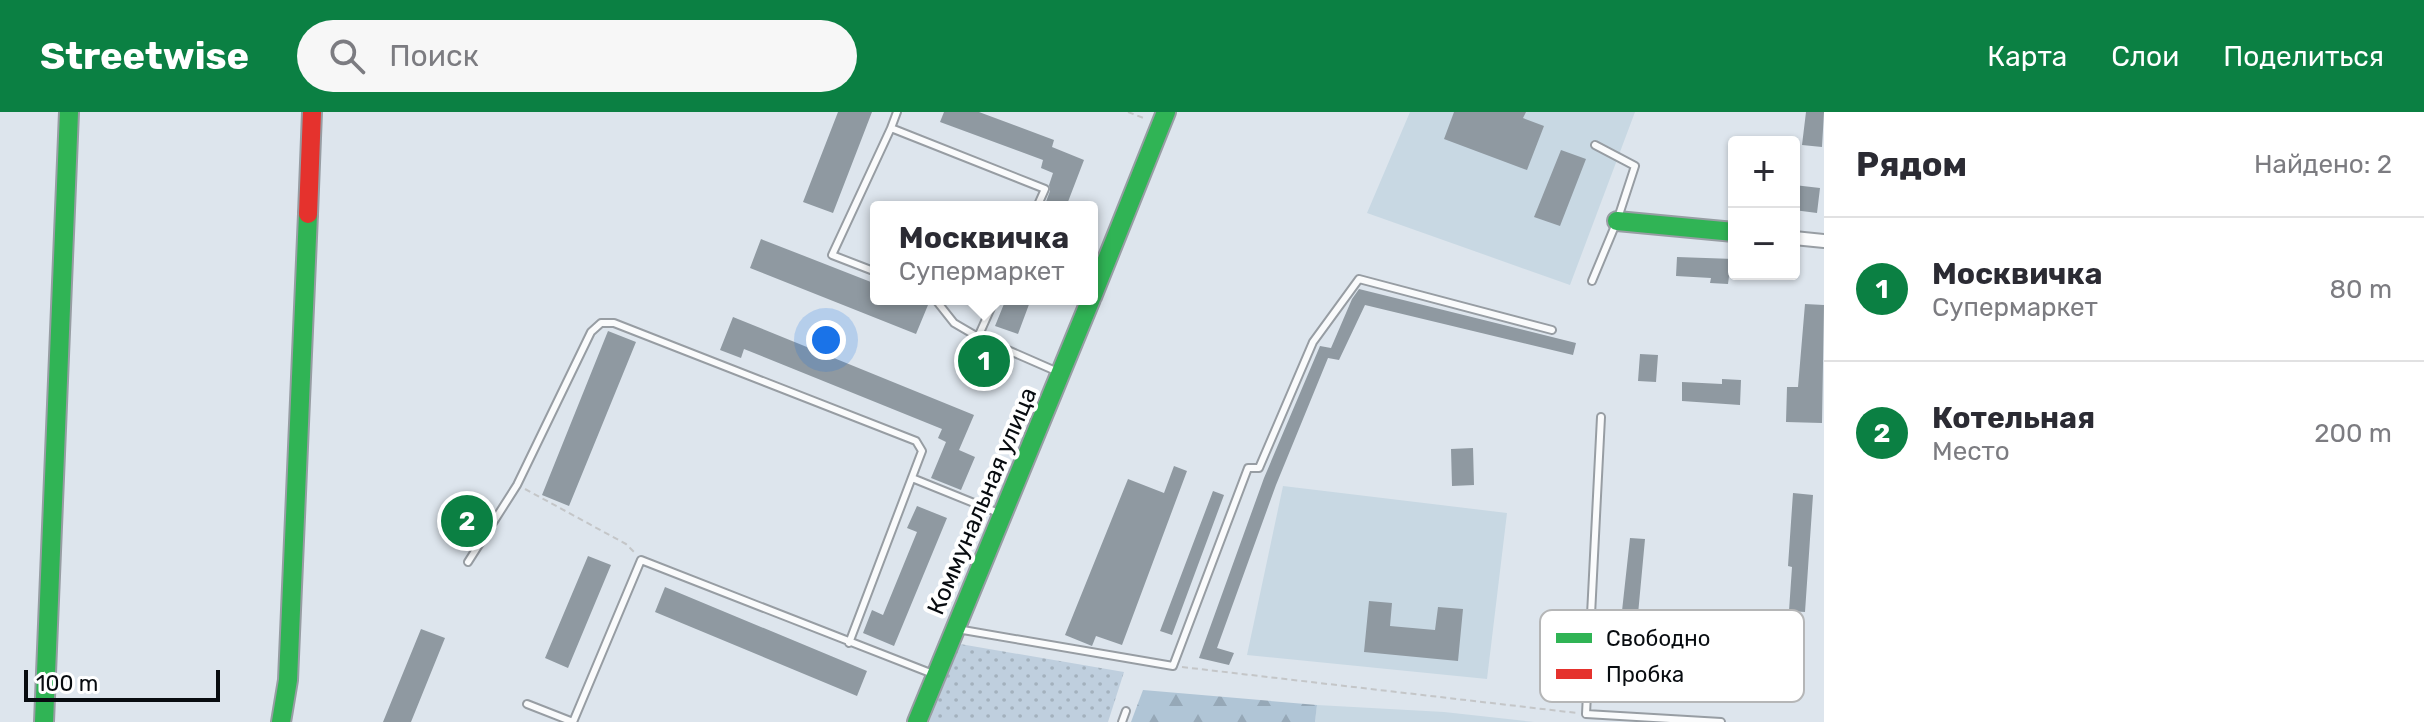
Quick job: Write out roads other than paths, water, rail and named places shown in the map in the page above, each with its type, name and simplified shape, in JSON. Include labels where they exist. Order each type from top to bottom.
[{"type":"street","points":[[44,722],[69,112]]},
{"type":"street","points":[[281,722],[288,680],[312,112]]},
{"type":"street","name":"Коммунальная улица","points":[[1098,283],[1163,118]]},
{"type":"street","points":[[1617,221],[1728,231]]},
{"type":"street","points":[[1800,239],[1824,241]]},
{"type":"street","name":"Коммунальная улица","points":[[917,722],[1089,305]]},
{"type":"lane","points":[[870,270],[832,255],[897,112]]},
{"type":"lane","points":[[891,128],[1045,189],[1040,201]]},
{"type":"lane","points":[[1592,281],[1617,221],[1635,166],[1595,145]]},
{"type":"lane","points":[[955,629],[1173,666],[1248,468],[1259,468],[1313,342],[1359,279],[1552,330]]},
{"type":"lane","points":[[940,305],[954,323],[978,337],[1061,374]]},
{"type":"lane","points":[[978,337],[992,305]]},
{"type":"lane","points":[[468,562],[517,485],[591,332],[601,323],[614,323],[916,441],[922,451],[849,643]]},
{"type":"lane","points":[[1591,610],[1601,417]]},
{"type":"lane","points":[[912,478],[1002,515]]},
{"type":"lane","points":[[527,704],[573,722],[641,560],[936,675]]},
{"type":"lane","points":[[1587,702],[1586,714],[1721,722]]},
{"type":"lane","points":[[1122,722],[1126,711]]},
{"type":"place","name":"Москвичка","points":[[984,361]]},
{"type":"place","name":"Котельная","points":[[467,521]]}]
